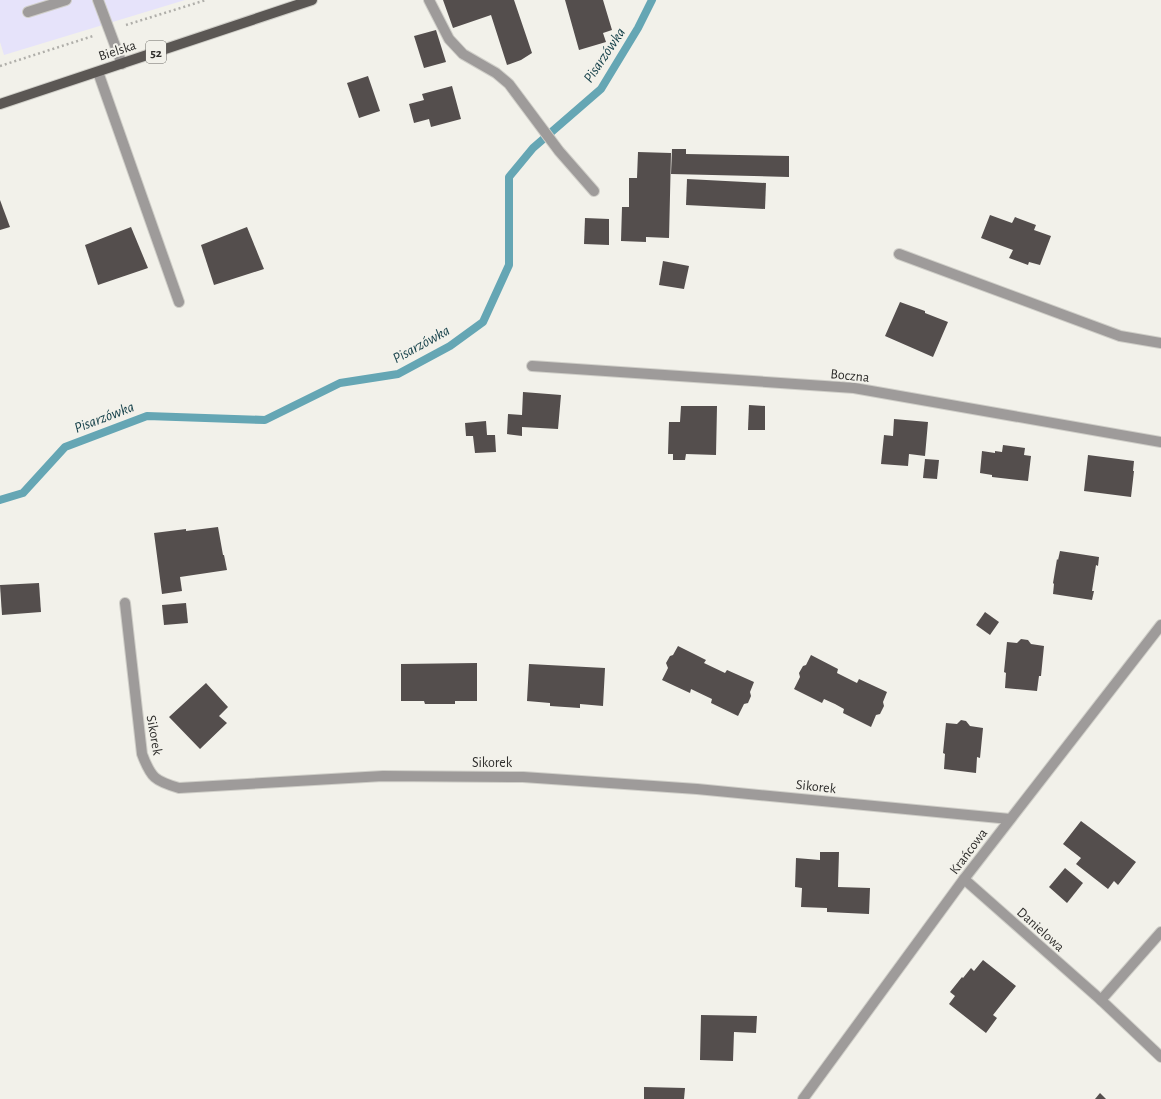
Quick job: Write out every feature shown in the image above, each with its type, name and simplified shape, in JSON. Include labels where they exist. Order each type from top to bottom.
[{"type":"main road","name":"Bielska","points":[[0,104],[312,0]]},
{"type":"street","points":[[28,12],[66,0]]},
{"type":"street","points":[[98,0],[122,64]]},
{"type":"street","points":[[429,0],[449,39],[463,54],[496,73],[509,84],[559,151],[594,191]]},
{"type":"street","points":[[98,72],[179,302]]},
{"type":"street","points":[[899,254],[1120,336],[1161,343]]},
{"type":"street","name":"Boczna","points":[[532,366],[854,388],[1161,442]]},
{"type":"street","name":"Sikorek","points":[[125,603],[142,754],[148,771],[160,782],[179,788],[383,776],[523,777],[697,789],[1010,819]]},
{"type":"street","name":"Krańcowa","points":[[803,1099],[964,879],[1161,625]]},
{"type":"street","name":"Danielowa","points":[[964,879],[1101,1000],[1161,1057]]},
{"type":"street","points":[[1101,1000],[1161,932]]},
{"type":"shaded area","points":[[0,0],[185,0],[4,55],[0,42]]},
{"type":"building","points":[[443,0],[514,0],[532,53],[521,60],[507,65],[491,15],[453,28]]},
{"type":"building","points":[[565,0],[603,0],[612,30],[603,33],[606,42],[579,50]]},
{"type":"building","points":[[436,30],[446,62],[424,68],[414,36]]},
{"type":"building","points":[[368,76],[380,111],[359,118],[347,83]]},
{"type":"building","points":[[452,86],[461,119],[431,127],[429,119],[414,123],[409,104],[424,100],[422,94]]},
{"type":"building","points":[[672,149],[686,149],[686,154],[789,156],[789,177],[671,174]]},
{"type":"building","points":[[638,152],[671,153],[669,238],[646,237],[646,242],[621,241],[622,207],[629,207],[629,178],[637,178]]},
{"type":"building","points":[[687,179],[766,183],[765,209],[686,205]]},
{"type":"building","points":[[0,200],[10,227],[0,230]]},
{"type":"building","points":[[990,215],[1012,223],[1015,217],[1036,225],[1034,230],[1051,236],[1040,265],[1029,262],[1028,265],[1009,258],[1013,250],[981,238]]},
{"type":"building","points":[[585,218],[609,219],[609,245],[584,244]]},
{"type":"building","points":[[131,227],[148,268],[98,285],[85,245]]},
{"type":"building","points":[[247,227],[264,269],[214,285],[201,245]]},
{"type":"building","points":[[663,261],[689,266],[684,289],[659,285]]},
{"type":"building","points":[[900,302],[925,311],[925,313],[948,322],[933,357],[885,336]]},
{"type":"building","points":[[523,392],[561,395],[558,429],[522,427],[522,436],[507,434],[508,414],[522,415]]},
{"type":"building","points":[[749,405],[765,406],[765,430],[748,430]]},
{"type":"building","points":[[681,406],[717,406],[716,455],[686,454],[685,460],[673,460],[673,454],[668,454],[669,422],[680,422]]},
{"type":"building","points":[[894,419],[928,422],[925,456],[909,454],[908,466],[881,464],[884,435],[893,436]]},
{"type":"building","points":[[486,421],[487,435],[495,435],[496,452],[475,453],[473,436],[466,436],[465,423]]},
{"type":"building","points":[[1003,445],[1025,448],[1024,455],[1031,456],[1028,481],[992,477],[992,475],[980,473],[982,451],[995,453],[995,451],[1002,452]]},
{"type":"building","points":[[1088,455],[1134,461],[1131,497],[1084,491]]},
{"type":"building","points":[[925,459],[939,460],[937,479],[923,478]]},
{"type":"building","points":[[218,527],[227,570],[180,577],[182,591],[162,594],[154,533]]},
{"type":"building","points":[[1060,551],[1099,557],[1098,566],[1096,565],[1092,600],[1053,594],[1053,583],[1057,559],[1058,560]]},
{"type":"building","points":[[39,583],[41,612],[2,615],[0,585]]},
{"type":"building","points":[[186,603],[188,623],[164,625],[162,605]]},
{"type":"building","points":[[985,612],[999,622],[990,635],[976,625]]},
{"type":"building","points":[[1021,639],[1028,640],[1031,644],[1044,646],[1041,676],[1039,676],[1037,691],[1005,688],[1006,673],[1004,672],[1007,642],[1017,643]]},
{"type":"building","points":[[678,646],[706,660],[704,663],[725,673],[727,670],[754,682],[748,703],[744,704],[738,716],[711,703],[712,699],[691,689],[690,693],[662,680],[668,668],[666,663]]},
{"type":"building","points":[[811,655],[838,669],[837,673],[857,683],[859,679],[887,692],[883,702],[884,706],[880,714],[876,715],[871,727],[843,713],[844,709],[835,704],[824,699],[822,703],[794,689],[800,677],[799,673],[803,666],[806,665]]},
{"type":"building","points":[[477,663],[477,701],[455,701],[455,704],[425,704],[424,701],[401,701],[401,664]]},
{"type":"building","points":[[529,664],[605,668],[603,706],[580,704],[580,708],[550,706],[550,703],[527,701]]},
{"type":"building","points":[[206,683],[228,707],[219,716],[227,723],[200,749],[169,717]]},
{"type":"building","points":[[961,720],[966,721],[970,726],[983,728],[980,758],[977,757],[976,773],[944,769],[945,754],[943,753],[946,723],[957,724]]},
{"type":"building","points":[[1081,821],[1136,862],[1118,885],[1114,881],[1108,889],[1076,864],[1081,858],[1063,844]]},
{"type":"building","points":[[820,852],[839,852],[838,887],[870,888],[869,914],[827,912],[827,908],[801,907],[802,888],[795,887],[796,858],[820,860]]},
{"type":"building","points":[[1065,868],[1083,883],[1067,903],[1049,887]]},
{"type":"building","points":[[983,960],[1016,986],[993,1015],[997,1018],[986,1033],[949,1004],[955,996],[950,992],[971,968],[974,971]]},
{"type":"building","points":[[701,1015],[757,1016],[756,1033],[734,1032],[733,1061],[700,1060]]},
{"type":"building","points":[[644,1087],[685,1088],[684,1099],[644,1099]]},
{"type":"building","points":[[1100,1093],[1106,1099],[1095,1099]]},
{"type":"waterway","name":"Pisarzówka","points":[[0,500],[23,493],[65,447],[147,416],[265,420],[340,383],[398,374],[450,346],[483,322],[509,265],[509,177],[533,148],[601,89],[638,28],[652,0]]}]
